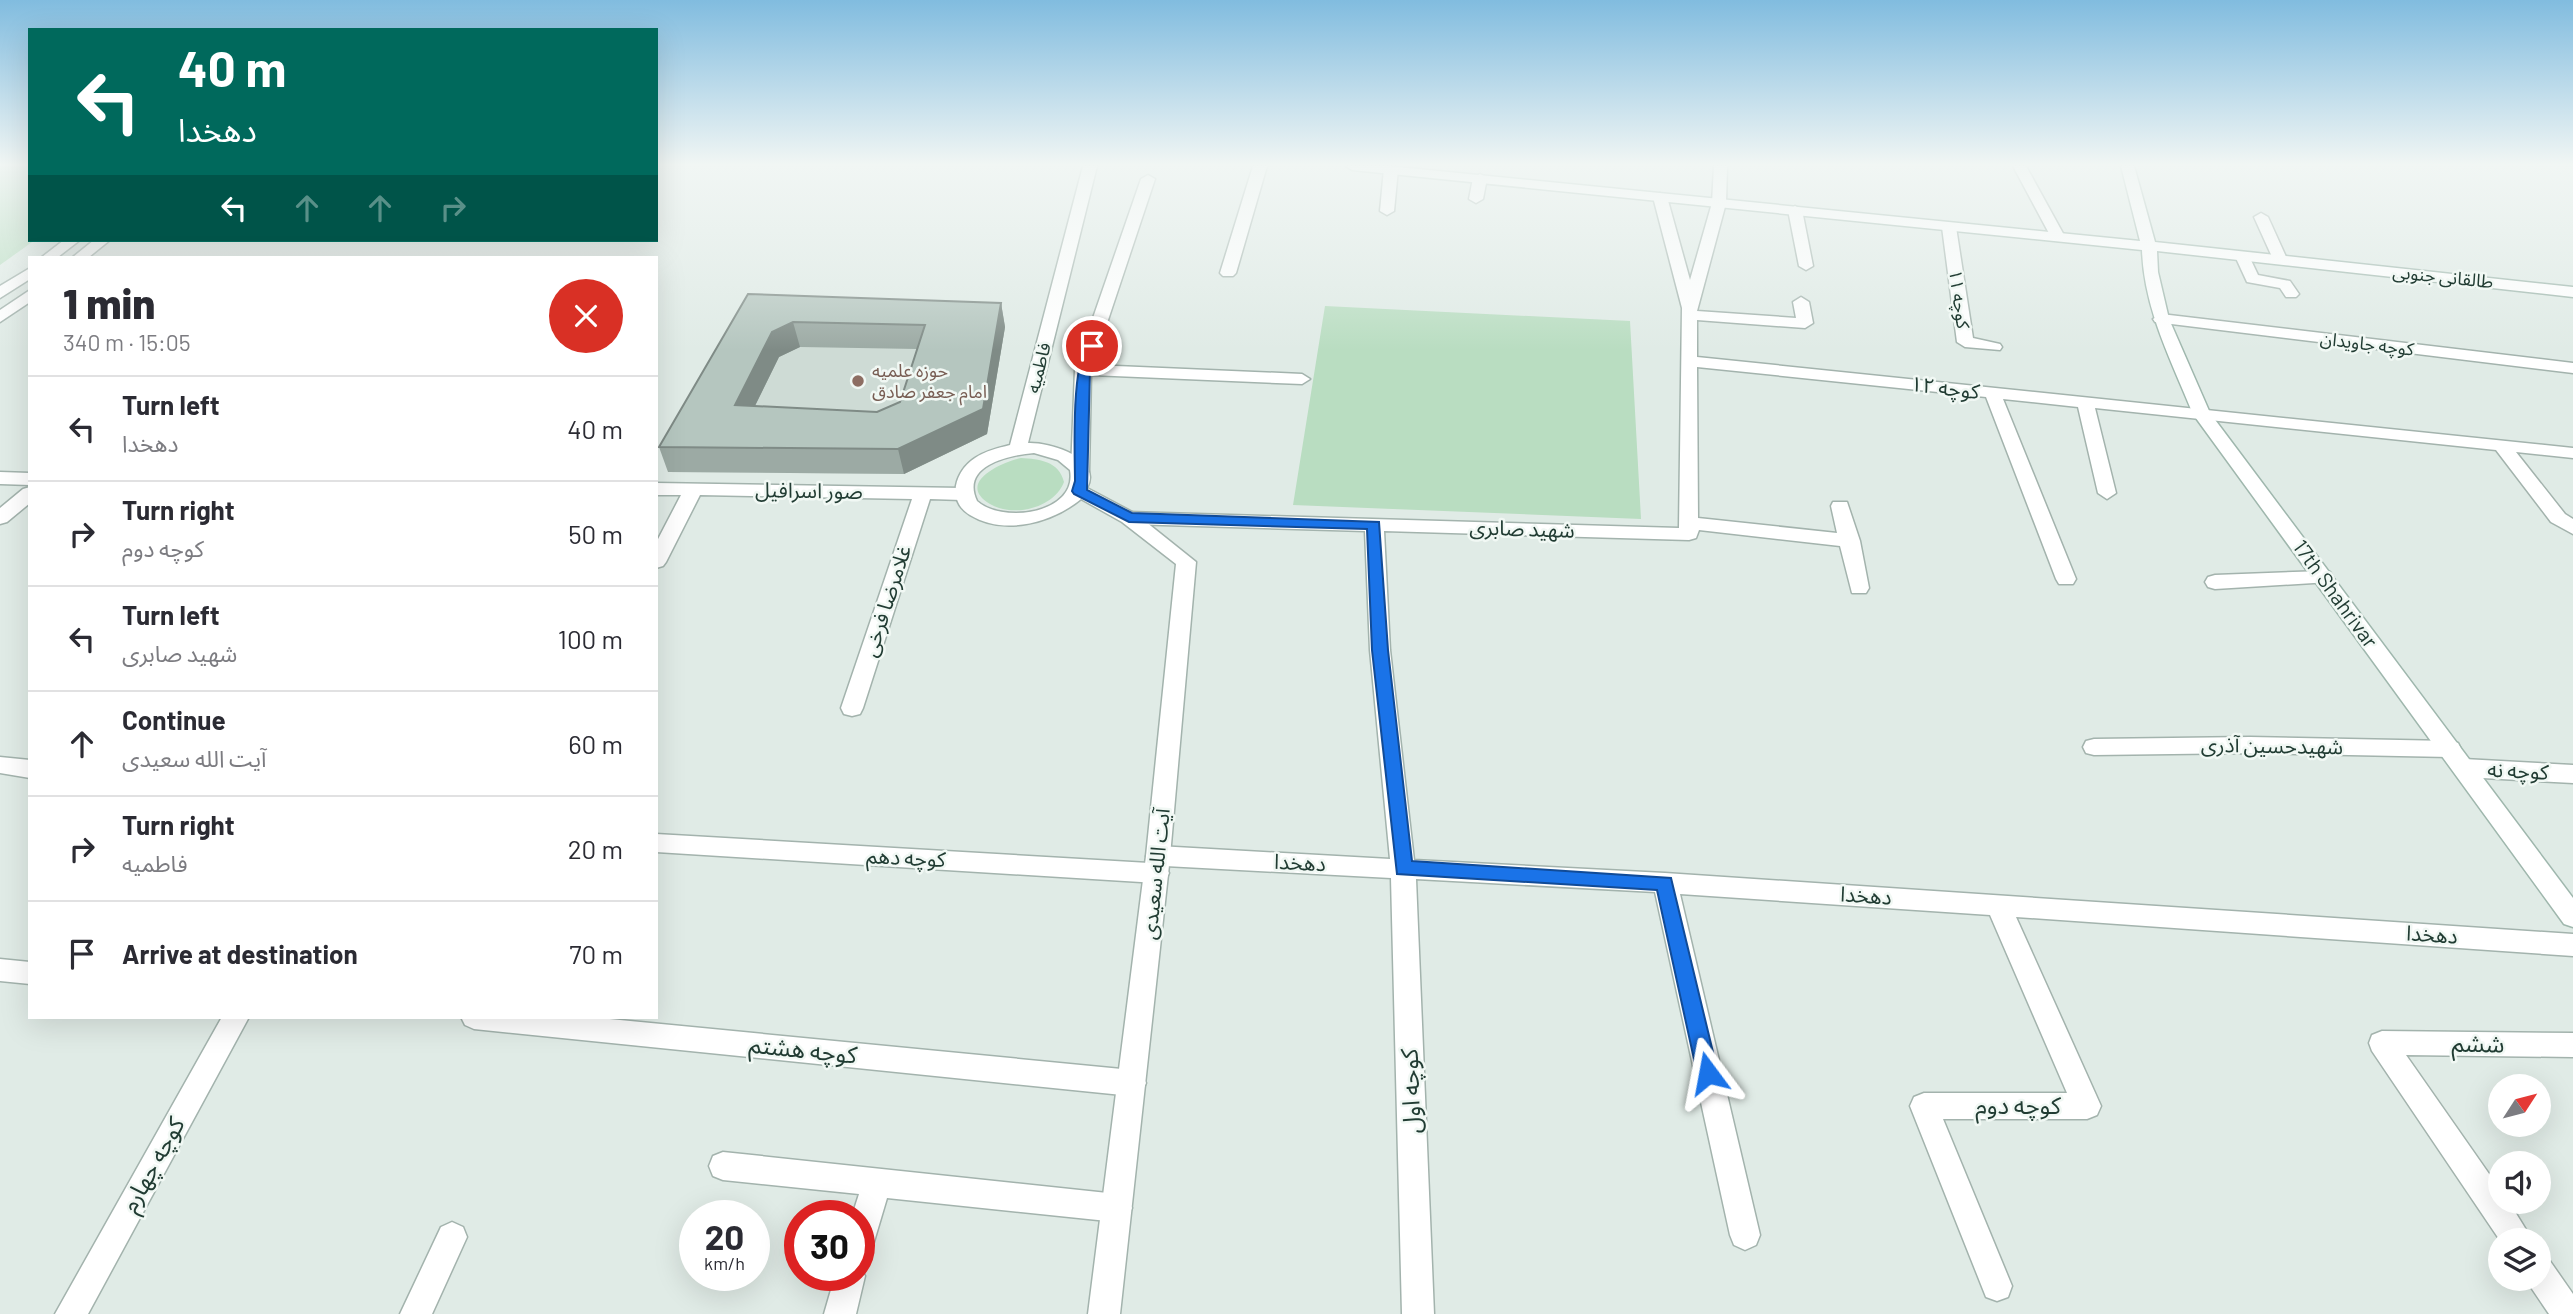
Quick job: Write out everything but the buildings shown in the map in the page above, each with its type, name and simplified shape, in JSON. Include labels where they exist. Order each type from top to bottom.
[{"type":"street","name":"فاطمیه","points":[[1018,449],[1074,227]]},
{"type":"street","points":[[1080,481],[1074,463],[1057,453],[1035,448],[1018,449],[999,453],[970,470],[963,482],[962,494],[968,505],[997,519],[1016,520],[1055,512],[1070,502],[1080,481],[1083,370],[1132,227]]},
{"type":"street","points":[[1228,273],[1242,227]]},
{"type":"street","points":[[1668,227],[1689,312]]},
{"type":"street","points":[[1712,227],[1689,312],[1689,523],[1850,541]]},
{"type":"street","points":[[1798,227],[1805,266]]},
{"type":"street","name":"کوچه ۱۱","points":[[1949,227],[1965,342],[1994,347]]},
{"type":"street","name":"طالقانی جنوبی","points":[[1952,227],[2280,259],[2573,292]]},
{"type":"street","points":[[2053,227],[2058,237]]},
{"type":"street","name":"17th Shahrivar","points":[[2144,227],[2149,247],[2150,272],[2161,319],[2202,414],[2573,917]]},
{"type":"street","points":[[2266,227],[2280,259]]},
{"type":"street","points":[[50,256],[70,242]]},
{"type":"street","points":[[80,256],[100,242]]},
{"type":"street","points":[[2242,256],[2252,279],[2285,284],[2291,294]]},
{"type":"street","points":[[0,293],[28,273]]},
{"type":"street","points":[[0,317],[28,296]]},
{"type":"street","points":[[1689,312],[1805,323],[1801,302]]},
{"type":"street","name":"کوچه جاویدان","points":[[2161,319],[2573,368]]},
{"type":"street","name":"کوچه ۱۲","points":[[1688,361],[2086,405],[2202,414],[2573,453]]},
{"type":"street","points":[[1083,370],[1302,379]]},
{"type":"street","points":[[1993,394],[2066,579]]},
{"type":"street","points":[[2086,405],[2107,493]]},
{"type":"street","points":[[2502,446],[2558,518],[2573,528]]},
{"type":"street","points":[[0,478],[28,479]]},
{"type":"street","name":"آیت الله سعیدی","points":[[1080,481],[1186,562],[1158,864],[1104,1314]]},
{"type":"street","name":"صور اسرافیل","points":[[658,489],[962,494]]},
{"type":"street","points":[[658,558],[693,489]]},
{"type":"street","name":"غلامرضا فرخی","points":[[852,708],[923,493]]},
{"type":"street","points":[[0,518],[28,495]]},
{"type":"street","points":[[1840,506],[1859,588]]},
{"type":"street","name":"شهید صابری","points":[[1129,518],[1689,534],[1689,523]]},
{"type":"street","points":[[1374,525],[1380,650],[1404,868]]},
{"type":"street","points":[[2215,582],[2323,577]]},
{"type":"street","name":"شهیدحسین آذری","points":[[2094,747],[2250,745],[2457,759]]},
{"type":"street","name":"کوچه نه","points":[[2457,759],[2573,774]]},
{"type":"street","points":[[0,765],[28,769]]},
{"type":"street","name":"کوچه دهم","points":[[658,843],[1158,864]]},
{"type":"street","name":"دهخدا","points":[[1158,864],[1404,868],[1665,883],[2573,945]]},
{"type":"street","name":"کوچه اول","points":[[1404,868],[1418,1314]]},
{"type":"street","points":[[1665,883],[1745,1235]]},
{"type":"street","name":"کوچه دوم","points":[[1997,1286],[1924,1106],[2087,1106],[1998,905]]},
{"type":"street","points":[[0,970],[28,972]]},
{"type":"street","name":"کوچه چهارم","points":[[71,1314],[235,1019]]},
{"type":"street","name":"کوچه هشتم","points":[[494,1019],[1132,1083]]},
{"type":"street","name":"ششم","points":[[2509,1228],[2382,1043],[2573,1045]]},
{"type":"street","points":[[723,1166],[1117,1208]]},
{"type":"street","points":[[872,1200],[877,1182]]},
{"type":"street","points":[[416,1314],[452,1237]]},
{"type":"street","points":[[2551,1289],[2568,1314]]},
{"type":"street","points":[[840,1314],[846,1291]]},
{"type":"shaded area","name":"حوزه علمیه امام جعفر صادق","points":[[755,318],[1005,327],[987,434],[904,474],[668,472]]},
{"type":"green space","points":[[0,227],[28,227],[28,242],[32,242],[0,265]]},
{"type":"green space","points":[[1325,306],[1630,321],[1641,519],[1293,505]]},
{"type":"green space","points":[[1021,458],[1041,460],[1053,465],[1064,482],[1059,491],[1043,504],[1032,508],[1010,510],[990,504],[977,489],[979,481],[1003,464]]},
{"type":"place","name":"حوزه علمیه امام جعفر صادق","points":[[858,381]]},
{"type":"route","points":[[1092,346],[1083,370],[1082,481],[1079,491],[1129,518],[1374,525],[1380,650],[1404,868],[1665,883],[1708,1073]]}]
